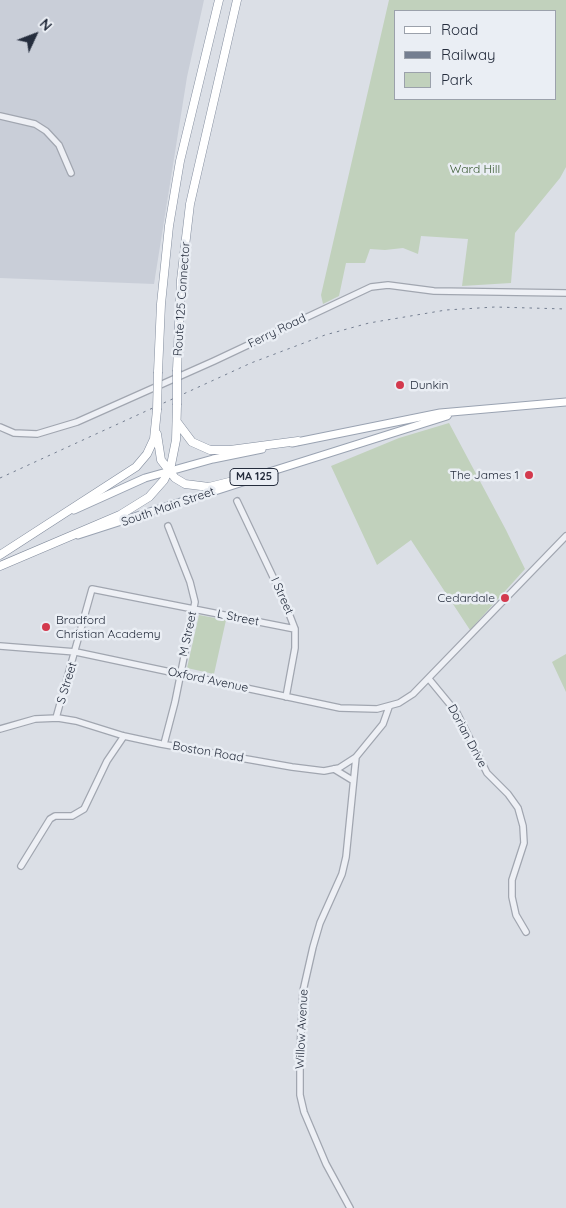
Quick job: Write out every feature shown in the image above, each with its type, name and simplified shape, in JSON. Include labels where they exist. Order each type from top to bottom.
[{"type":"highway","name":"Route 125 Connector","points":[[68,512],[136,466],[147,454],[156,430],[161,304],[169,226],[180,160],[219,0]]},
{"type":"highway","name":"Route 125 Connector","points":[[61,540],[137,506],[159,486],[169,472],[174,451],[177,422],[181,280],[190,204],[237,0]]},
{"type":"highway","points":[[177,422],[192,442],[210,450],[230,450],[298,441]]},
{"type":"highway","points":[[156,430],[159,454],[169,472],[185,484],[203,488],[269,472]]},
{"type":"highway","name":"South Main Street","points":[[0,555],[68,512]]},
{"type":"highway","name":"South Main Street","points":[[0,566],[61,540]]},
{"type":"main road","name":"South Main Street","points":[[68,512],[124,485],[213,459],[429,414],[566,402]]},
{"type":"main road","name":"South Main Street","points":[[61,540],[136,518],[269,472],[448,416],[450,412]]},
{"type":"street","points":[[0,116],[21,120],[46,131],[59,145],[71,173]]},
{"type":"street","name":"Ferry Road","points":[[0,427],[25,434],[37,434],[77,422],[214,361],[371,287],[388,285],[434,291],[566,292]]},
{"type":"street","name":"I Street","points":[[237,501],[284,598],[295,629],[295,648],[286,697]]},
{"type":"street","name":"M Street","points":[[164,744],[194,610],[190,582],[168,526]]},
{"type":"street","points":[[429,679],[566,536]]},
{"type":"street","name":"L Street","points":[[92,589],[295,629]]},
{"type":"street","name":"S Street","points":[[56,718],[76,652],[92,589]]},
{"type":"street","name":"Oxford Avenue","points":[[0,646],[76,652],[286,697],[358,710],[389,706],[413,694],[429,679]]},
{"type":"street","name":"Dorian Drive","points":[[429,679],[457,713],[487,772],[508,794],[518,808],[523,826],[524,843],[512,880],[512,897],[516,915],[526,932]]},
{"type":"street","name":"Boston Road","points":[[0,729],[35,719],[56,718],[76,721],[124,736],[313,771],[334,769],[356,757],[383,724],[389,706]]},
{"type":"street","points":[[21,866],[50,819],[56,816],[72,816],[84,810],[107,761],[124,736]]},
{"type":"street","name":"Willow Avenue","points":[[350,1208],[326,1164],[304,1112],[300,1095],[300,1051],[303,991],[311,955],[320,923],[342,874],[346,856],[352,780],[356,757]]},
{"type":"street","points":[[334,769],[352,780]]},
{"type":"shaded area","points":[[0,0],[204,0],[187,77],[154,284],[0,278]]},
{"type":"green space","name":"Ward Hill","points":[[389,0],[566,0],[566,167],[560,178],[515,233],[511,283],[462,286],[468,239],[421,236],[418,254],[403,248],[370,249],[365,263],[346,263],[339,296],[323,304],[321,295]]},
{"type":"green space","points":[[449,423],[525,569],[470,630],[411,540],[377,565],[331,466],[399,438]]},
{"type":"green space","points":[[199,615],[226,620],[214,674],[187,668]]},
{"type":"green space","points":[[566,654],[566,692],[552,662]]},
{"type":"railway","points":[[0,478],[251,363],[325,335],[369,323],[446,310],[495,307],[566,309]]},
{"type":"place","name":"Dunkin","points":[[400,385]]},
{"type":"place","name":"The James 1","points":[[529,475]]},
{"type":"place","name":"Cedardale","points":[[505,598]]},
{"type":"place","name":"Bradford Christian Academy","points":[[46,627]]}]
